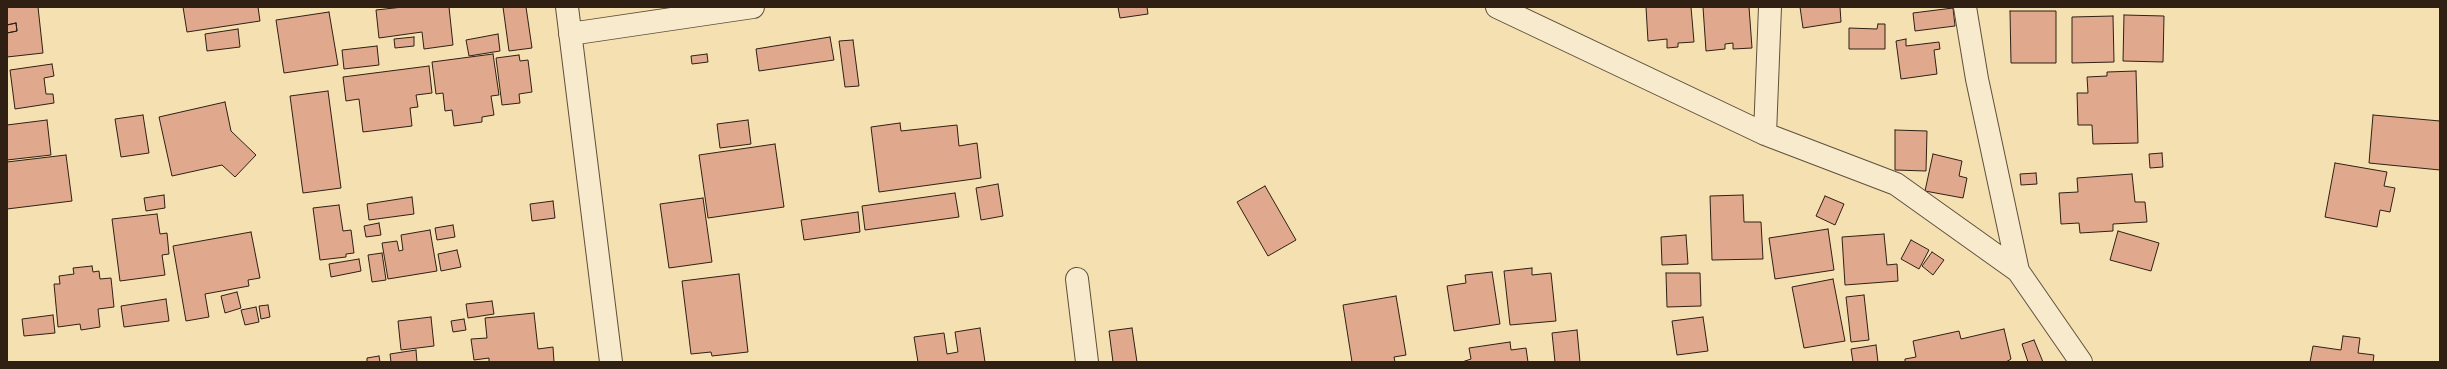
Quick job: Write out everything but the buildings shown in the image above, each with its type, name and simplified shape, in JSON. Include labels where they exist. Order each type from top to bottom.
[{"type":"street","points":[[567,7],[611,362]]},
{"type":"street","points":[[570,34],[753,7]]},
{"type":"street","points":[[1497,7],[1765,134],[1896,184],[2018,271],[2081,362]]},
{"type":"street","points":[[1765,134],[1770,7]]},
{"type":"street","points":[[1965,7],[1976,78],[2018,271]]},
{"type":"street","points":[[1077,279],[1087,362]]}]
